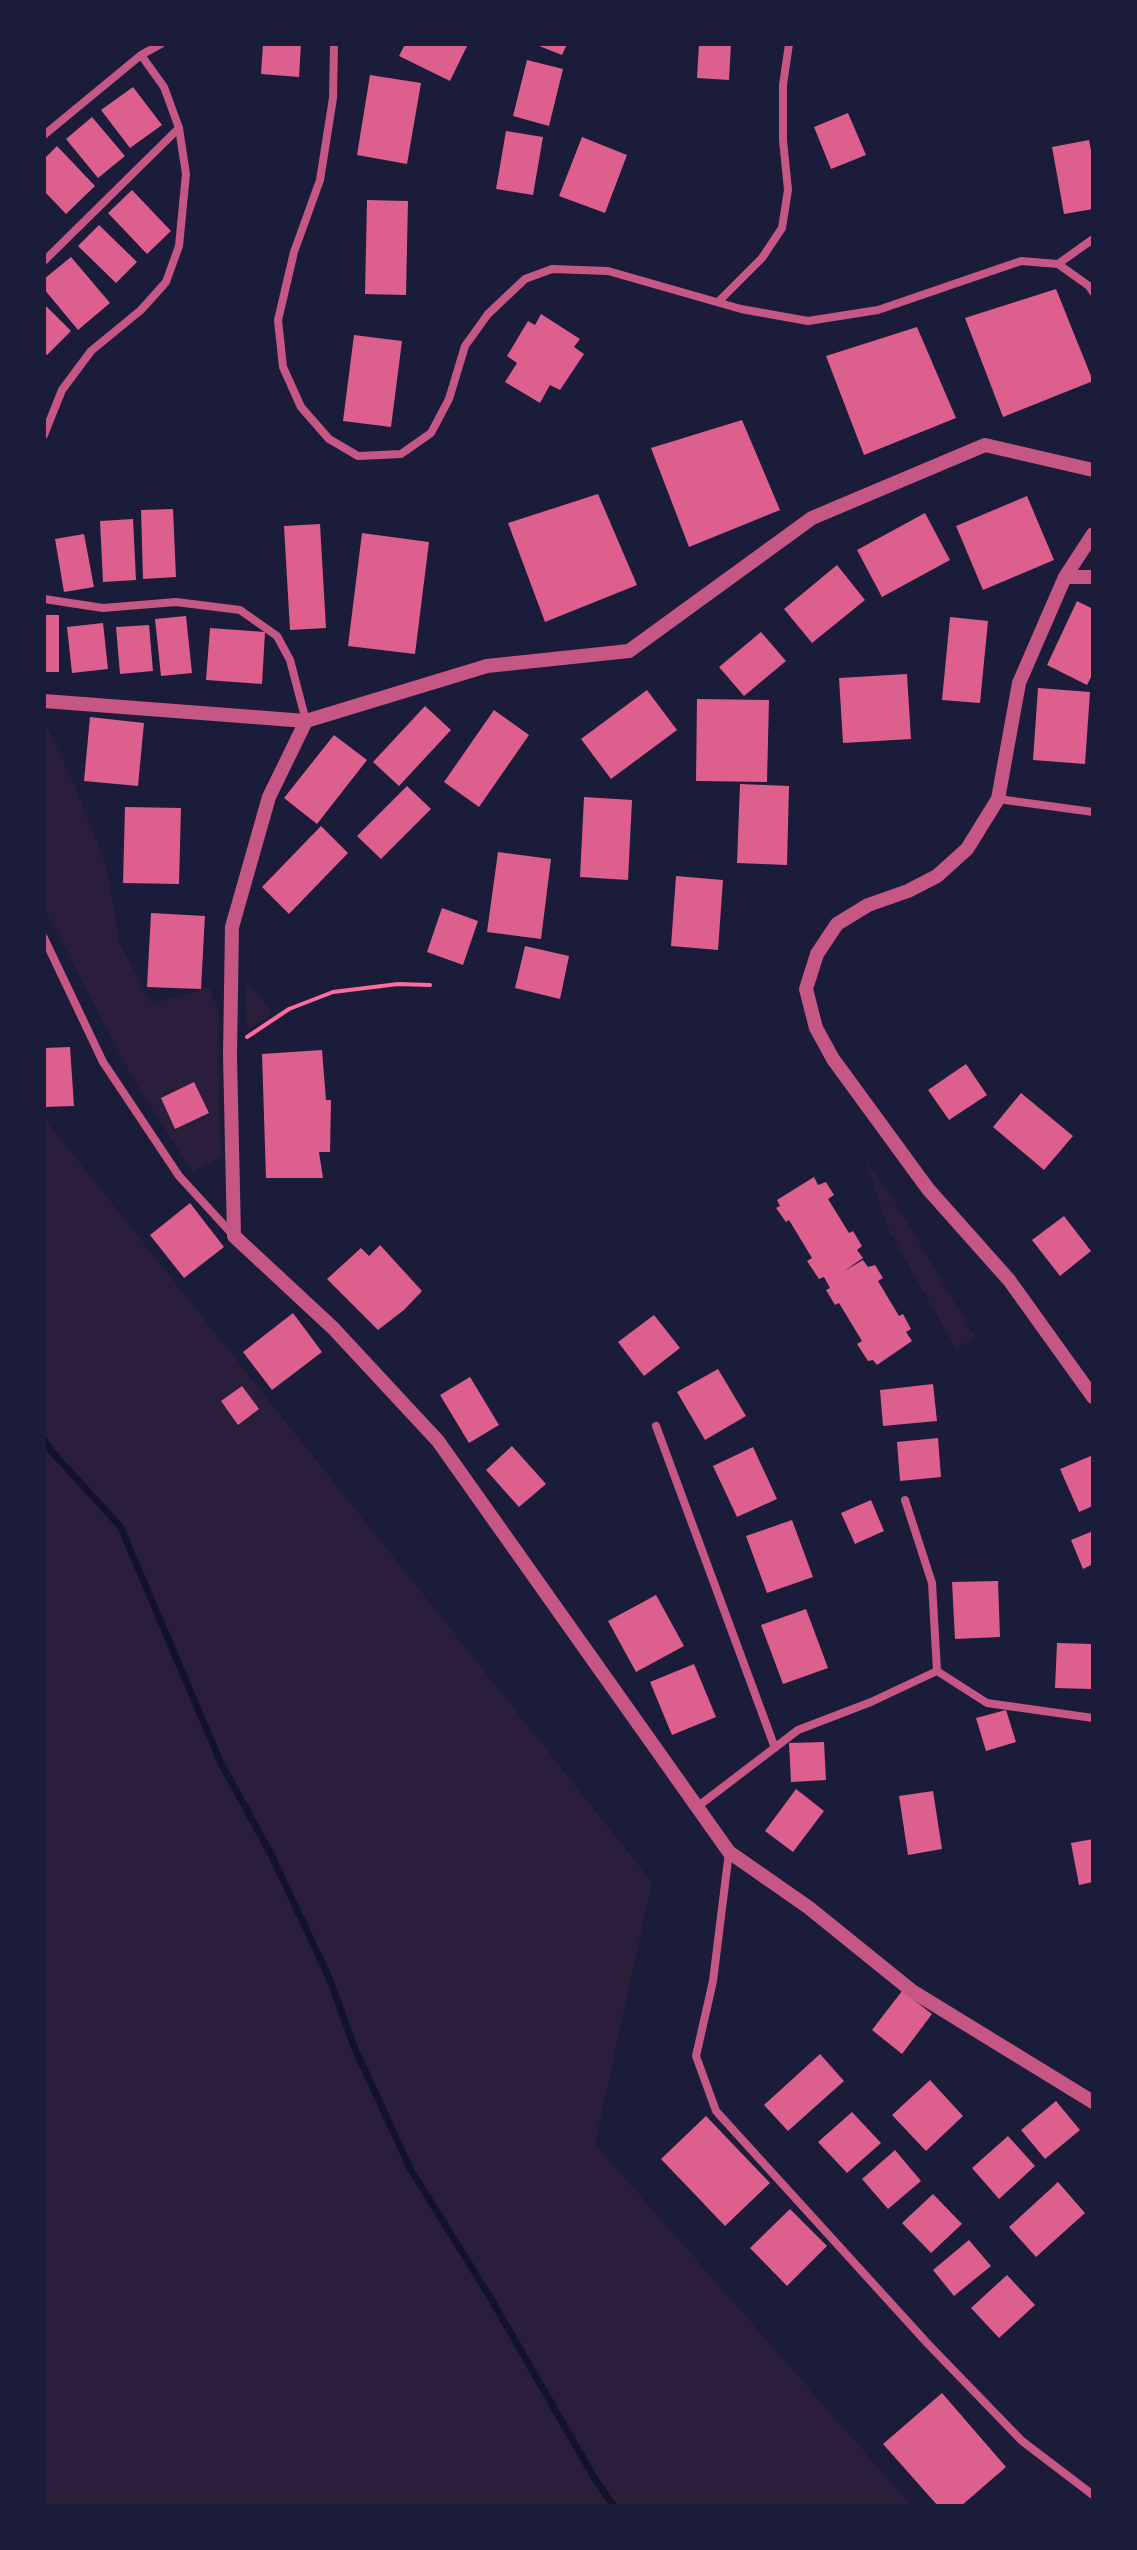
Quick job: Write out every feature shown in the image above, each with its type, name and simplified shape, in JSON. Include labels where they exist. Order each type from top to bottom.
[{"type":"street","points":[[44,135],[141,55],[161,44]]},
{"type":"street","points":[[334,44],[333,98],[320,180],[294,252],[278,320],[283,367],[301,407],[329,439],[358,456],[401,454],[431,433],[449,399],[465,346],[488,314],[525,279],[552,269],[608,271],[741,309],[808,321],[878,310],[1021,261],[1058,264],[1093,292]]},
{"type":"street","points":[[718,302],[762,258],[782,228],[788,190],[783,140],[783,85],[789,44]]},
{"type":"street","points":[[44,435],[62,390],[91,351],[141,310],[166,282],[179,246],[186,174],[179,128],[164,87],[141,55]]},
{"type":"street","points":[[44,261],[179,128]]},
{"type":"street","points":[[1058,264],[1093,239]]},
{"type":"street","points":[[44,701],[306,721],[487,666],[629,651],[812,518],[985,445],[1093,470]]},
{"type":"street","points":[[1093,534],[1065,577],[1019,683],[998,799],[967,849],[937,876],[908,891],[868,905],[837,924],[817,954],[806,989],[816,1028],[833,1059],[928,1189],[1009,1280],[1093,1397]]},
{"type":"street","points":[[1065,577],[1093,577]]},
{"type":"street","points":[[44,599],[103,608],[176,602],[240,610],[277,636],[290,660],[306,721],[269,797],[232,927],[230,1055],[234,1236]]},
{"type":"street","points":[[998,799],[1093,812]]},
{"type":"street","points":[[44,938],[103,1062],[179,1176],[234,1236],[333,1328],[438,1441],[729,1852],[808,1907],[912,1991],[1093,2102]]},
{"type":"street","points":[[656,1426],[775,1748]]},
{"type":"street","points":[[905,1500],[932,1583],[937,1671]]},
{"type":"street","points":[[697,1807],[798,1730],[871,1702],[937,1671]]},
{"type":"street","points":[[937,1671],[987,1703],[1093,1718]]},
{"type":"street","points":[[729,1852],[713,1981],[696,2056],[716,2111],[928,2344],[1022,2441],[1093,2495]]},
{"type":"path","points":[[245,1039],[289,1009],[333,992],[398,984],[430,985]]},
{"type":"shaded area","points":[[44,721],[72,779],[107,867],[120,944],[152,1004],[209,987],[219,1012],[222,1157],[192,1172],[132,1077],[44,908]]},
{"type":"shaded area","points":[[246,987],[253,988],[273,1014],[247,1030]]},
{"type":"shaded area","points":[[44,1118],[652,1882],[595,2144],[912,2506],[44,2506]]},
{"type":"shaded area","points":[[865,1160],[893,1199],[976,1338],[956,1349],[889,1231]]},
{"type":"building","points":[[263,44],[301,44],[299,77],[261,74]]},
{"type":"building","points":[[405,44],[468,44],[450,81],[399,56]]},
{"type":"building","points":[[534,44],[567,44],[562,55]]},
{"type":"building","points":[[699,44],[731,44],[729,80],[697,78]]},
{"type":"building","points":[[527,60],[563,69],[549,126],[513,116]]},
{"type":"building","points":[[370,75],[421,83],[407,164],[357,155]]},
{"type":"building","points":[[133,87],[162,125],[130,148],[101,110]]},
{"type":"building","points":[[848,113],[866,155],[831,169],[814,127]]},
{"type":"building","points":[[92,117],[125,156],[98,178],[66,139]]},
{"type":"building","points":[[506,131],[543,137],[533,195],[496,189]]},
{"type":"building","points":[[582,137],[627,155],[605,213],[559,196]]},
{"type":"building","points":[[1089,140],[1093,161],[1093,209],[1064,214],[1052,147]]},
{"type":"building","points":[[57,146],[95,186],[66,214],[44,191],[44,159]]},
{"type":"building","points":[[132,190],[171,231],[147,254],[108,213]]},
{"type":"building","points":[[367,200],[408,201],[406,295],[365,294]]},
{"type":"building","points":[[99,225],[137,262],[116,283],[78,246]]},
{"type":"building","points":[[71,257],[110,303],[78,330],[44,289],[44,279]]},
{"type":"building","points":[[1056,289],[1093,381],[1003,417],[965,318]]},
{"type":"building","points":[[44,304],[71,331],[47,355],[44,352]]},
{"type":"building","points":[[541,314],[580,339],[574,347],[584,354],[560,390],[550,385],[540,403],[505,382],[517,363],[507,356],[528,321],[535,325]]},
{"type":"building","points":[[917,327],[956,418],[864,455],[826,356]]},
{"type":"building","points":[[354,335],[402,341],[391,427],[343,421]]},
{"type":"building","points":[[742,420],[780,510],[689,547],[651,448]]},
{"type":"building","points":[[598,494],[637,585],[545,622],[508,523]]},
{"type":"building","points":[[1027,496],[1054,560],[983,590],[956,526]]},
{"type":"building","points":[[173,509],[176,577],[143,579],[141,510]]},
{"type":"building","points":[[925,513],[950,560],[882,597],[857,550]]},
{"type":"building","points":[[133,519],[136,580],[103,582],[100,521]]},
{"type":"building","points":[[320,524],[326,628],[290,630],[284,526]]},
{"type":"building","points":[[362,533],[429,542],[415,654],[348,646]]},
{"type":"building","points":[[84,534],[94,587],[64,592],[55,539]]},
{"type":"building","points":[[837,565],[865,600],[812,643],[784,609]]},
{"type":"building","points":[[1077,601],[1093,609],[1093,673],[1087,685],[1047,665]]},
{"type":"building","points":[[44,615],[59,615],[59,672],[44,672]]},
{"type":"building","points":[[186,616],[192,673],[161,676],[155,619]]},
{"type":"building","points":[[950,617],[988,621],[980,703],[942,700]]},
{"type":"building","points":[[103,623],[108,669],[72,673],[67,627]]},
{"type":"building","points":[[149,625],[153,671],[120,674],[116,627]]},
{"type":"building","points":[[210,628],[265,632],[262,684],[206,680]]},
{"type":"building","points":[[761,632],[786,661],[744,696],[719,667]]},
{"type":"building","points":[[907,674],[911,739],[843,743],[839,678]]},
{"type":"building","points":[[1038,688],[1090,692],[1085,764],[1033,760]]},
{"type":"building","points":[[647,690],[677,730],[611,779],[581,739]]},
{"type":"building","points":[[697,699],[769,700],[767,782],[696,781]]},
{"type":"building","points":[[425,706],[451,730],[399,786],[373,762]]},
{"type":"building","points":[[494,710],[529,735],[479,807],[444,782]]},
{"type":"building","points":[[90,717],[144,723],[138,786],[84,781]]},
{"type":"building","points":[[334,735],[367,760],[317,824],[284,798]]},
{"type":"building","points":[[740,784],[789,786],[787,865],[737,863]]},
{"type":"building","points":[[407,786],[431,809],[381,859],[357,836]]},
{"type":"building","points":[[584,797],[632,800],[628,880],[580,877]]},
{"type":"building","points":[[125,807],[181,808],[179,884],[123,883]]},
{"type":"building","points":[[321,826],[348,853],[289,914],[262,887]]},
{"type":"building","points":[[498,852],[551,859],[541,939],[487,932]]},
{"type":"building","points":[[676,876],[723,880],[718,950],[671,946]]},
{"type":"building","points":[[442,908],[478,921],[463,965],[427,952]]},
{"type":"building","points":[[151,913],[205,916],[201,989],[147,987]]},
{"type":"building","points":[[525,946],[569,956],[560,999],[515,988]]},
{"type":"building","points":[[70,1047],[74,1106],[44,1107],[44,1048]]},
{"type":"building","points":[[322,1050],[326,1100],[331,1100],[330,1152],[319,1152],[323,1178],[266,1178],[262,1054]]},
{"type":"building","points":[[966,1064],[987,1095],[949,1120],[928,1090]]},
{"type":"building","points":[[194,1082],[209,1113],[175,1129],[161,1098]]},
{"type":"building","points":[[1021,1093],[1073,1136],[1044,1170],[993,1127]]},
{"type":"building","points":[[814,1177],[818,1185],[826,1182],[834,1195],[828,1199],[849,1233],[853,1231],[862,1246],[857,1250],[863,1258],[844,1271],[863,1260],[868,1267],[875,1265],[883,1278],[878,1281],[899,1316],[903,1314],[911,1329],[906,1332],[912,1341],[877,1365],[873,1360],[868,1361],[857,1344],[862,1341],[839,1303],[835,1305],[826,1290],[830,1288],[824,1277],[819,1279],[807,1261],[812,1258],[789,1220],[786,1222],[776,1208],[780,1206],[777,1200]]},
{"type":"building","points":[[190,1203],[224,1247],[184,1278],[150,1235]]},
{"type":"building","points":[[1064,1216],[1091,1251],[1060,1276],[1032,1240]]},
{"type":"building","points":[[380,1245],[422,1291],[378,1330],[327,1279],[361,1248],[369,1256]]},
{"type":"building","points":[[293,1313],[322,1352],[272,1390],[243,1352]]},
{"type":"building","points":[[654,1315],[680,1348],[644,1376],[618,1342]]},
{"type":"building","points":[[718,1369],[746,1416],[705,1440],[677,1392]]},
{"type":"building","points":[[470,1377],[499,1425],[469,1443],[440,1395]]},
{"type":"building","points":[[933,1384],[937,1421],[883,1426],[880,1390]]},
{"type":"building","points":[[242,1386],[259,1409],[238,1425],[221,1401]]},
{"type":"building","points":[[938,1438],[941,1477],[900,1481],[897,1442]]},
{"type":"building","points":[[512,1446],[546,1484],[519,1507],[486,1470]]},
{"type":"building","points":[[753,1447],[777,1499],[737,1517],[713,1466]]},
{"type":"building","points":[[1093,1455],[1093,1506],[1079,1512],[1060,1469]]},
{"type":"building","points":[[871,1500],[884,1531],[855,1544],[841,1513]]},
{"type":"building","points":[[792,1520],[813,1577],[767,1593],[746,1536]]},
{"type":"building","points":[[1093,1531],[1093,1564],[1083,1569],[1071,1540]]},
{"type":"building","points":[[998,1581],[1000,1637],[955,1639],[952,1582]]},
{"type":"building","points":[[656,1595],[684,1646],[636,1672],[608,1621]]},
{"type":"building","points":[[806,1609],[828,1668],[783,1684],[761,1625]]},
{"type":"building","points":[[1057,1643],[1092,1644],[1091,1689],[1055,1688]]},
{"type":"building","points":[[694,1664],[716,1717],[672,1735],[650,1682]]},
{"type":"building","points":[[1006,1710],[1016,1742],[986,1751],[976,1718]]},
{"type":"building","points":[[824,1742],[826,1780],[791,1782],[789,1743]]},
{"type":"building","points":[[796,1789],[824,1811],[793,1852],[765,1831]]},
{"type":"building","points":[[933,1791],[942,1849],[908,1855],[899,1796]]},
{"type":"building","points":[[1093,1839],[1093,1882],[1079,1885],[1071,1843]]},
{"type":"building","points":[[902,1991],[932,2014],[902,2054],[872,2030]]},
{"type":"building","points":[[820,2054],[844,2081],[788,2131],[764,2105]]},
{"type":"building","points":[[930,2080],[963,2116],[926,2151],[892,2115]]},
{"type":"building","points":[[1056,2101],[1080,2130],[1045,2159],[1021,2130]]},
{"type":"building","points":[[852,2112],[881,2143],[847,2173],[818,2142]]},
{"type":"building","points":[[706,2116],[770,2183],[725,2226],[661,2159]]},
{"type":"building","points":[[1008,2136],[1035,2166],[999,2199],[972,2168]]},
{"type":"building","points":[[895,2150],[921,2181],[888,2209],[862,2179]]},
{"type":"building","points":[[1058,2182],[1085,2213],[1036,2257],[1009,2227]]},
{"type":"building","points":[[933,2194],[962,2224],[931,2253],[902,2223]]},
{"type":"building","points":[[790,2209],[827,2246],[787,2286],[750,2248]]},
{"type":"building","points":[[969,2240],[991,2266],[954,2296],[933,2270]]},
{"type":"building","points":[[1007,2275],[1035,2305],[999,2338],[971,2308]]},
{"type":"building","points":[[942,2393],[1006,2467],[961,2506],[938,2506],[883,2444]]},
{"type":"waterway","points":[[44,1440],[120,1526],[221,1763],[271,1854],[330,1980],[355,2049],[411,2170],[614,2506]]}]
